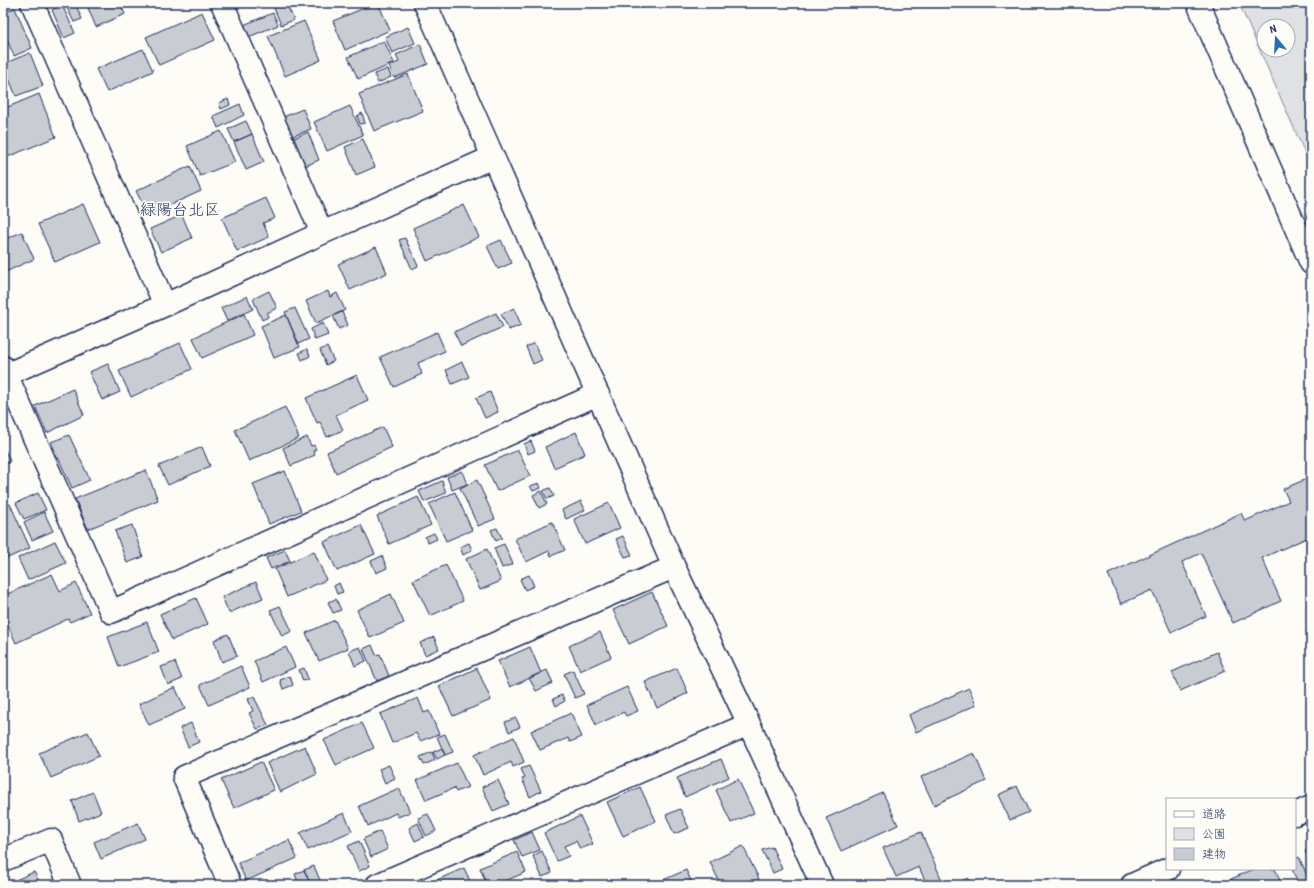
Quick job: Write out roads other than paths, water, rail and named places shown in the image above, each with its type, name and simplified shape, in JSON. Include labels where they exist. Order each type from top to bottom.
[{"type":"street","points":[[32,3],[165,305]]},
{"type":"street","points":[[222,3],[322,233]]},
{"type":"street","points":[[425,3],[674,567],[749,724],[822,885]]},
{"type":"street","points":[[1198,3],[1311,263]]},
{"type":"street","points":[[493,157],[165,305],[4,372],[111,612],[598,394]]},
{"type":"street","points":[[230,885],[184,777],[674,567]]},
{"type":"street","points":[[377,885],[749,724]]},
{"type":"street","points":[[1296,814],[1311,807]]},
{"type":"street","points":[[3,860],[51,840],[70,885]]},
{"type":"street","points":[[1132,885],[1166,870]]},
{"type":"district","name":"緑陽台北区","points":[[180,209]]}]
